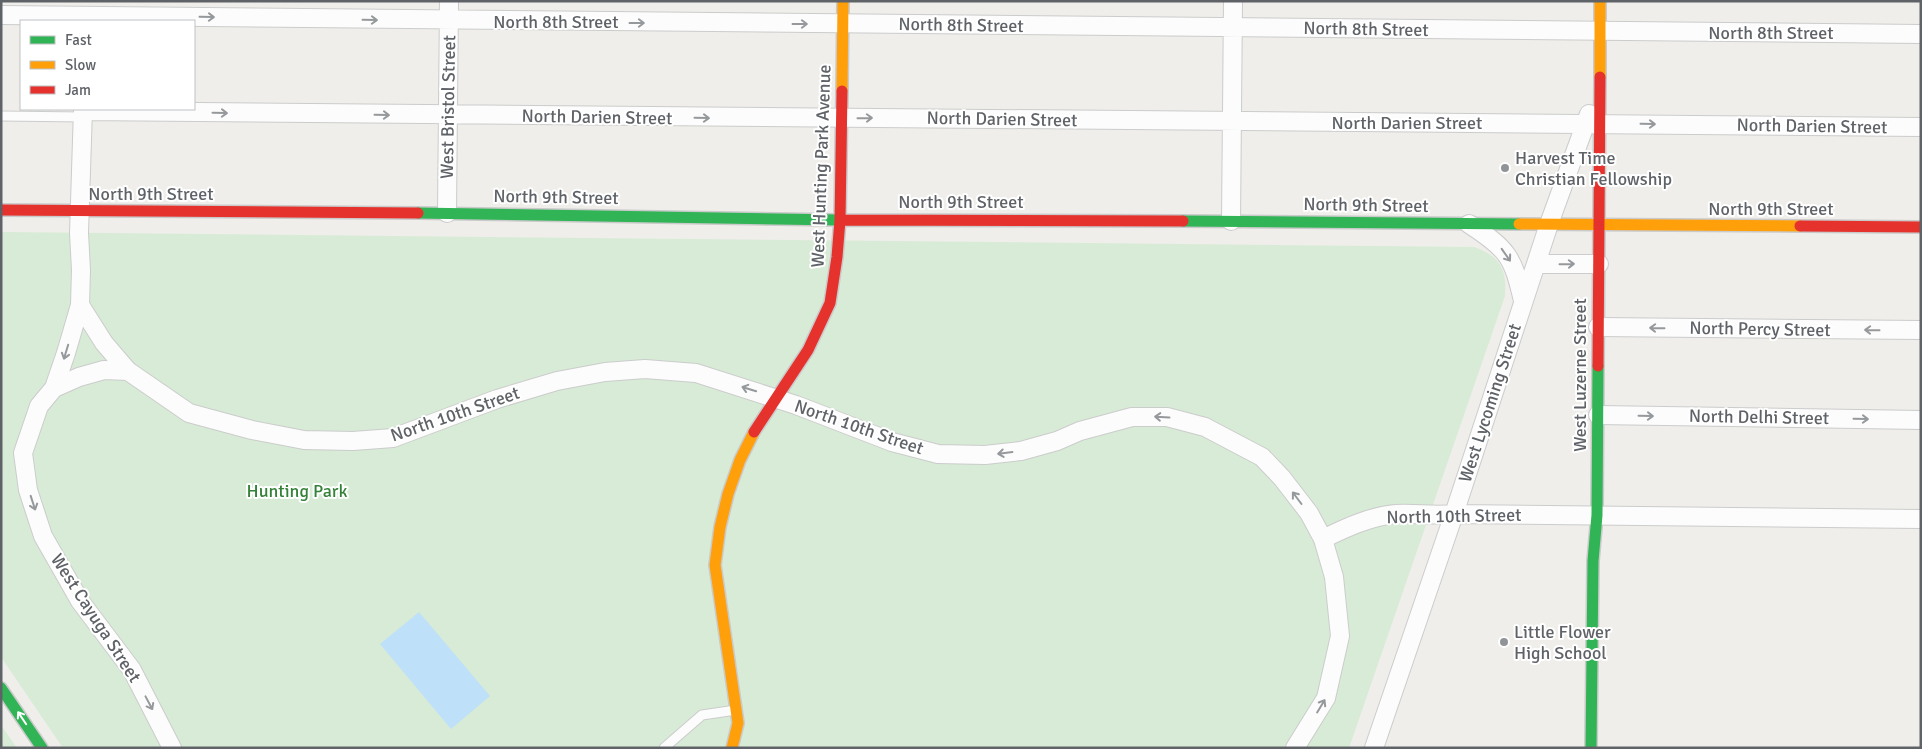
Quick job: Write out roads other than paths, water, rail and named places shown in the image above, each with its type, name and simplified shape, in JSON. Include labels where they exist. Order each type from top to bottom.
[{"type":"main road","name":"West Hunting Park Avenue","points":[[746,738],[738,723],[716,565],[720,527],[728,494],[740,460],[755,431],[808,350],[830,304],[840,220],[843,1]]},
{"type":"main road","points":[[1600,1],[1600,88]]},
{"type":"main road","name":"West Luzerne Street","points":[[1591,748],[1592,561],[1597,515],[1599,264],[1599,225],[1592,124]]},
{"type":"main road","name":"North 9th Street","points":[[1,210],[447,213],[840,220],[1231,221],[1921,227]]},
{"type":"main road","points":[[1,688],[42,748]]},
{"type":"main road","name":"West Hunting Park Avenue","points":[[732,748],[738,723]]},
{"type":"street","name":"West Bristol Street","points":[[447,213],[449,1]]},
{"type":"street","points":[[1231,221],[1233,1]]},
{"type":"street","name":"North 8th Street","points":[[1,15],[84,13],[449,21],[1921,34]]},
{"type":"street","name":"West Lycoming Street","points":[[1374,748],[1454,514],[1549,224],[1592,124],[1600,88]]},
{"type":"street","name":"North Darien Street","points":[[83,112],[1921,127]]},
{"type":"street","name":"West Cayuga Street","points":[[83,112],[79,233],[80,305],[54,388],[38,406],[23,453],[28,490],[43,536],[80,601],[132,670],[172,748]]},
{"type":"street","points":[[1469,224],[1494,239],[1508,255],[1517,273],[1524,302]]},
{"type":"street","points":[[1536,264],[1599,264]]},
{"type":"street","name":"North 10th Street","points":[[80,305],[104,343],[128,371],[188,413],[252,430],[304,440],[353,441],[393,438],[496,399],[557,381],[605,372],[645,370],[696,373],[776,398],[892,442],[938,454],[985,455],[1021,451],[1058,441],[1080,431],[1132,417],[1168,417],[1205,427],[1262,457],[1282,478],[1309,513],[1323,539],[1375,518],[1396,514],[1433,516],[1454,514],[1921,519]]},
{"type":"street","name":"North Percy Street","points":[[1598,327],[1921,330]]},
{"type":"street","points":[[54,388],[80,377],[104,370],[128,371]]},
{"type":"street","name":"North Delhi Street","points":[[1598,415],[1921,420]]},
{"type":"street","points":[[1295,748],[1326,698],[1340,636],[1334,577],[1323,539]]},
{"type":"lane","points":[[1,116],[83,112]]},
{"type":"lane","points":[[664,748],[702,715],[736,710]]},
{"type":"water","points":[[419,612],[490,696],[451,729],[380,644]]},
{"type":"place","name":"Harvest Time Christian Fellowship","points":[[1505,168]]},
{"type":"place","name":"Little Flower High School","points":[[1504,642]]},
{"type":"park label","name":"Hunting Park","points":[[297,491]]}]
